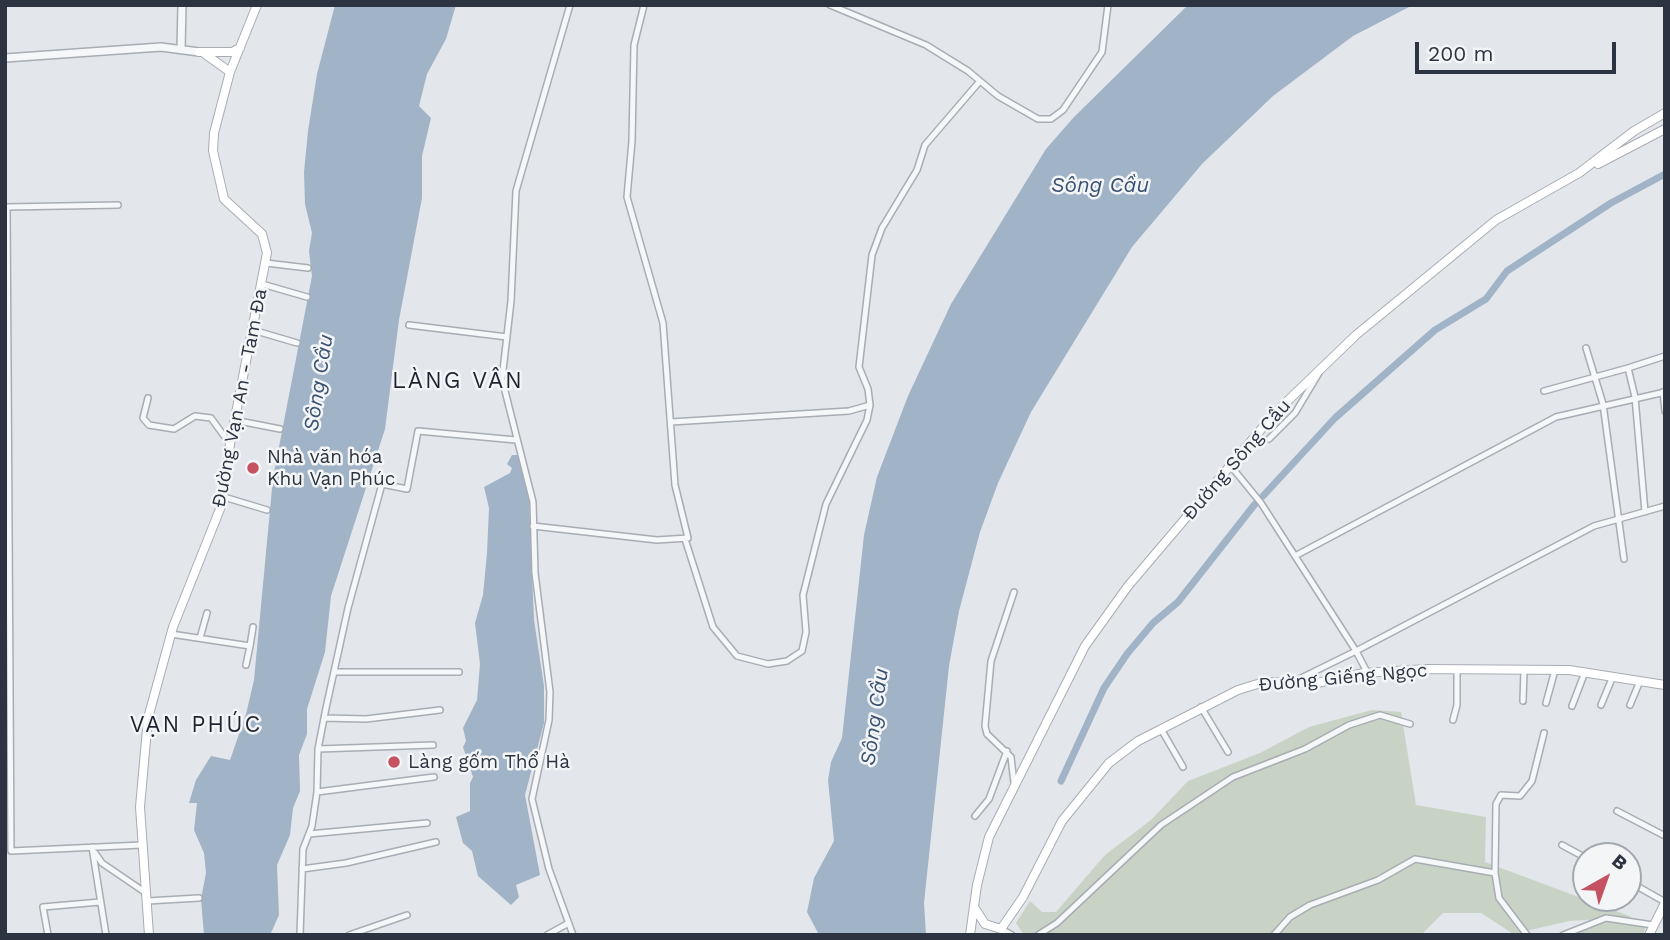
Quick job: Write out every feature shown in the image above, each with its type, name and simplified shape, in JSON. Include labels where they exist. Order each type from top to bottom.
[{"type":"main road","points":[[199,52],[216,60],[230,72],[257,5]]},
{"type":"main road","points":[[199,52],[232,52],[240,48]]},
{"type":"main road","name":"Đường Vạn An - Tam Đa","points":[[149,935],[139,807],[148,718],[171,634],[224,497],[234,420],[266,263],[264,239],[257,229],[224,199],[216,173],[214,133],[230,72]]},
{"type":"main road","name":"Đường Sông Cầu","points":[[970,935],[989,837],[1085,646],[1128,586],[1230,465],[1275,413],[1322,367],[1420,280],[1496,220],[1579,173],[1634,131],[1665,113]]},
{"type":"main road","points":[[1579,173],[1665,130]]},
{"type":"main road","name":"Đường Giếng Ngọc","points":[[1001,929],[1023,897],[1062,821],[1109,763],[1161,729],[1200,708],[1264,682],[1317,683],[1367,672],[1457,669],[1585,672],[1665,685]]},
{"type":"main road","points":[[1648,935],[1665,902]]},
{"type":"main road","points":[[974,907],[985,924],[1001,929]]},
{"type":"street","points":[[181,49],[182,5]]},
{"type":"street","points":[[570,5],[516,191],[502,379],[533,502],[538,608],[550,692],[549,720],[532,799],[567,924],[573,935]]},
{"type":"street","points":[[644,5],[634,45],[632,141],[626,197],[663,323],[675,485],[688,538],[685,539],[713,627],[737,656],[768,664],[787,661],[802,651],[806,632],[803,595],[826,504],[867,420],[870,405],[868,389],[859,367],[873,255],[882,228],[917,170],[925,145],[980,80]]},
{"type":"street","points":[[830,5],[926,45],[1038,119],[1051,119],[1063,110],[1102,52],[1108,5]]},
{"type":"street","points":[[5,58],[161,47],[199,52]]},
{"type":"street","points":[[118,205],[6,207],[8,852],[142,845]]},
{"type":"street","points":[[266,263],[308,268]]},
{"type":"street","points":[[262,284],[307,297]]},
{"type":"street","points":[[409,325],[507,337]]},
{"type":"street","points":[[253,330],[298,343]]},
{"type":"street","points":[[1586,348],[1603,404],[1623,559]]},
{"type":"street","points":[[1545,391],[1665,356]]},
{"type":"street","points":[[1269,439],[1295,413],[1322,367]]},
{"type":"street","points":[[1628,368],[1636,397],[1645,512]]},
{"type":"street","points":[[1295,556],[1556,417],[1664,392],[1665,411]]},
{"type":"street","points":[[148,398],[143,418],[149,425],[174,429],[195,416],[211,418],[230,444]]},
{"type":"street","points":[[670,422],[849,411],[870,405]]},
{"type":"street","points":[[234,420],[281,429]]},
{"type":"street","points":[[300,935],[303,849],[309,834],[317,792],[318,750],[348,608],[382,484],[407,488],[418,431],[516,440]]},
{"type":"street","points":[[1230,465],[1261,503],[1367,672]]},
{"type":"street","points":[[224,497],[267,510]]},
{"type":"street","points":[[1292,682],[1594,526],[1665,506]]},
{"type":"street","points":[[533,526],[657,540],[685,539]]},
{"type":"street","points":[[1014,592],[991,661],[985,731],[1011,757],[1014,785]]},
{"type":"street","points":[[200,638],[207,613]]},
{"type":"street","points":[[246,665],[253,627]]},
{"type":"street","points":[[171,634],[250,646]]},
{"type":"street","points":[[1453,720],[1457,705],[1457,669]]},
{"type":"street","points":[[1523,701],[1524,670]]},
{"type":"street","points":[[1546,703],[1555,670]]},
{"type":"street","points":[[336,672],[459,672]]},
{"type":"street","points":[[1572,706],[1585,672]]},
{"type":"street","points":[[1601,705],[1613,676]]},
{"type":"street","points":[[1630,705],[1640,681]]},
{"type":"street","points":[[1200,708],[1228,752]]},
{"type":"street","points":[[324,718],[366,719],[440,710]]},
{"type":"street","points":[[1038,935],[1057,923],[1161,825],[1233,777],[1312,746],[1349,725],[1380,715],[1410,724]]},
{"type":"street","points":[[1161,729],[1184,767]]},
{"type":"street","points":[[1527,935],[1502,904],[1495,873],[1497,800],[1501,795],[1520,796],[1532,781],[1544,733]]},
{"type":"street","points":[[318,750],[433,745]]},
{"type":"street","points":[[975,816],[989,799],[1007,751]]},
{"type":"street","points":[[317,792],[434,777]]},
{"type":"street","points":[[1617,811],[1665,836]]},
{"type":"street","points":[[309,834],[427,823]]},
{"type":"street","points":[[302,869],[346,863],[436,842]]},
{"type":"street","points":[[1562,845],[1572,850]]},
{"type":"street","points":[[92,847],[99,861],[133,884],[146,897],[199,898]]},
{"type":"street","points":[[92,847],[106,935]]},
{"type":"street","points":[[1274,935],[1290,917],[1310,905],[1378,880],[1415,859],[1495,873]]},
{"type":"street","points":[[133,884],[141,881],[145,875]]},
{"type":"street","points":[[1642,889],[1665,902]]},
{"type":"street","points":[[48,935],[43,907],[100,902]]},
{"type":"street","points":[[349,935],[407,915]]},
{"type":"street","points":[[1563,935],[1606,918],[1653,925]]},
{"type":"street","points":[[547,935],[567,924]]},
{"type":"street","points":[[1001,929],[1012,935]]},
{"type":"green space","points":[[1372,710],[1401,712],[1416,805],[1486,817],[1485,862],[1572,895],[1572,912],[1619,912],[1632,917],[1569,921],[1526,931],[1527,935],[1515,935],[1481,913],[1443,913],[1421,935],[1024,935],[1016,923],[1030,901],[1042,912],[1056,912],[1105,855],[1151,820],[1188,781],[1260,753],[1309,727]]},
{"type":"green space","points":[[1613,920],[1646,927],[1643,935],[1569,935],[1599,922]]},
{"type":"water","name":"Sông Cầu","points":[[335,5],[456,5],[446,39],[427,74],[419,106],[431,118],[422,156],[422,198],[399,320],[385,429],[331,596],[325,652],[307,709],[307,734],[299,755],[300,791],[293,808],[290,835],[277,865],[279,915],[270,935],[204,935],[201,899],[206,873],[204,853],[194,830],[197,803],[189,803],[196,780],[211,756],[230,760],[246,714],[254,680],[273,478],[312,276],[309,251],[312,233],[305,204],[304,172],[308,131],[317,74]]},
{"type":"water","name":"Sông Cầu","points":[[1188,5],[1413,5],[1353,36],[1273,96],[1202,164],[1132,247],[1031,412],[998,483],[980,532],[959,611],[949,666],[924,903],[926,935],[819,935],[807,912],[814,878],[834,841],[828,780],[831,762],[842,738],[864,535],[877,477],[908,396],[951,304],[1046,149],[1074,117]]},
{"type":"water","points":[[512,455],[517,455],[521,462],[529,500],[534,620],[544,686],[544,723],[525,795],[540,875],[516,885],[519,897],[511,905],[478,876],[472,851],[463,843],[456,817],[470,811],[470,783],[473,777],[463,747],[466,741],[463,728],[477,700],[480,664],[475,623],[483,595],[489,508],[484,487],[510,473],[512,468],[507,464]]},
{"type":"waterway","points":[[1263,496],[1335,418],[1435,330],[1486,299],[1507,271],[1611,203],[1665,174]]},
{"type":"waterway","points":[[1061,781],[1104,688],[1127,654],[1153,623],[1178,602],[1255,504]]},
{"type":"place","name":"Nhà văn hóa Khu Vạn Phúc","points":[[253,468]]},
{"type":"place","name":"Làng gốm Thổ Hà","points":[[394,762]]},
{"type":"district","name":"LÀNG VÂN","points":[[458,381]]},
{"type":"district","name":"VẠN PHÚC","points":[[196,725]]}]
